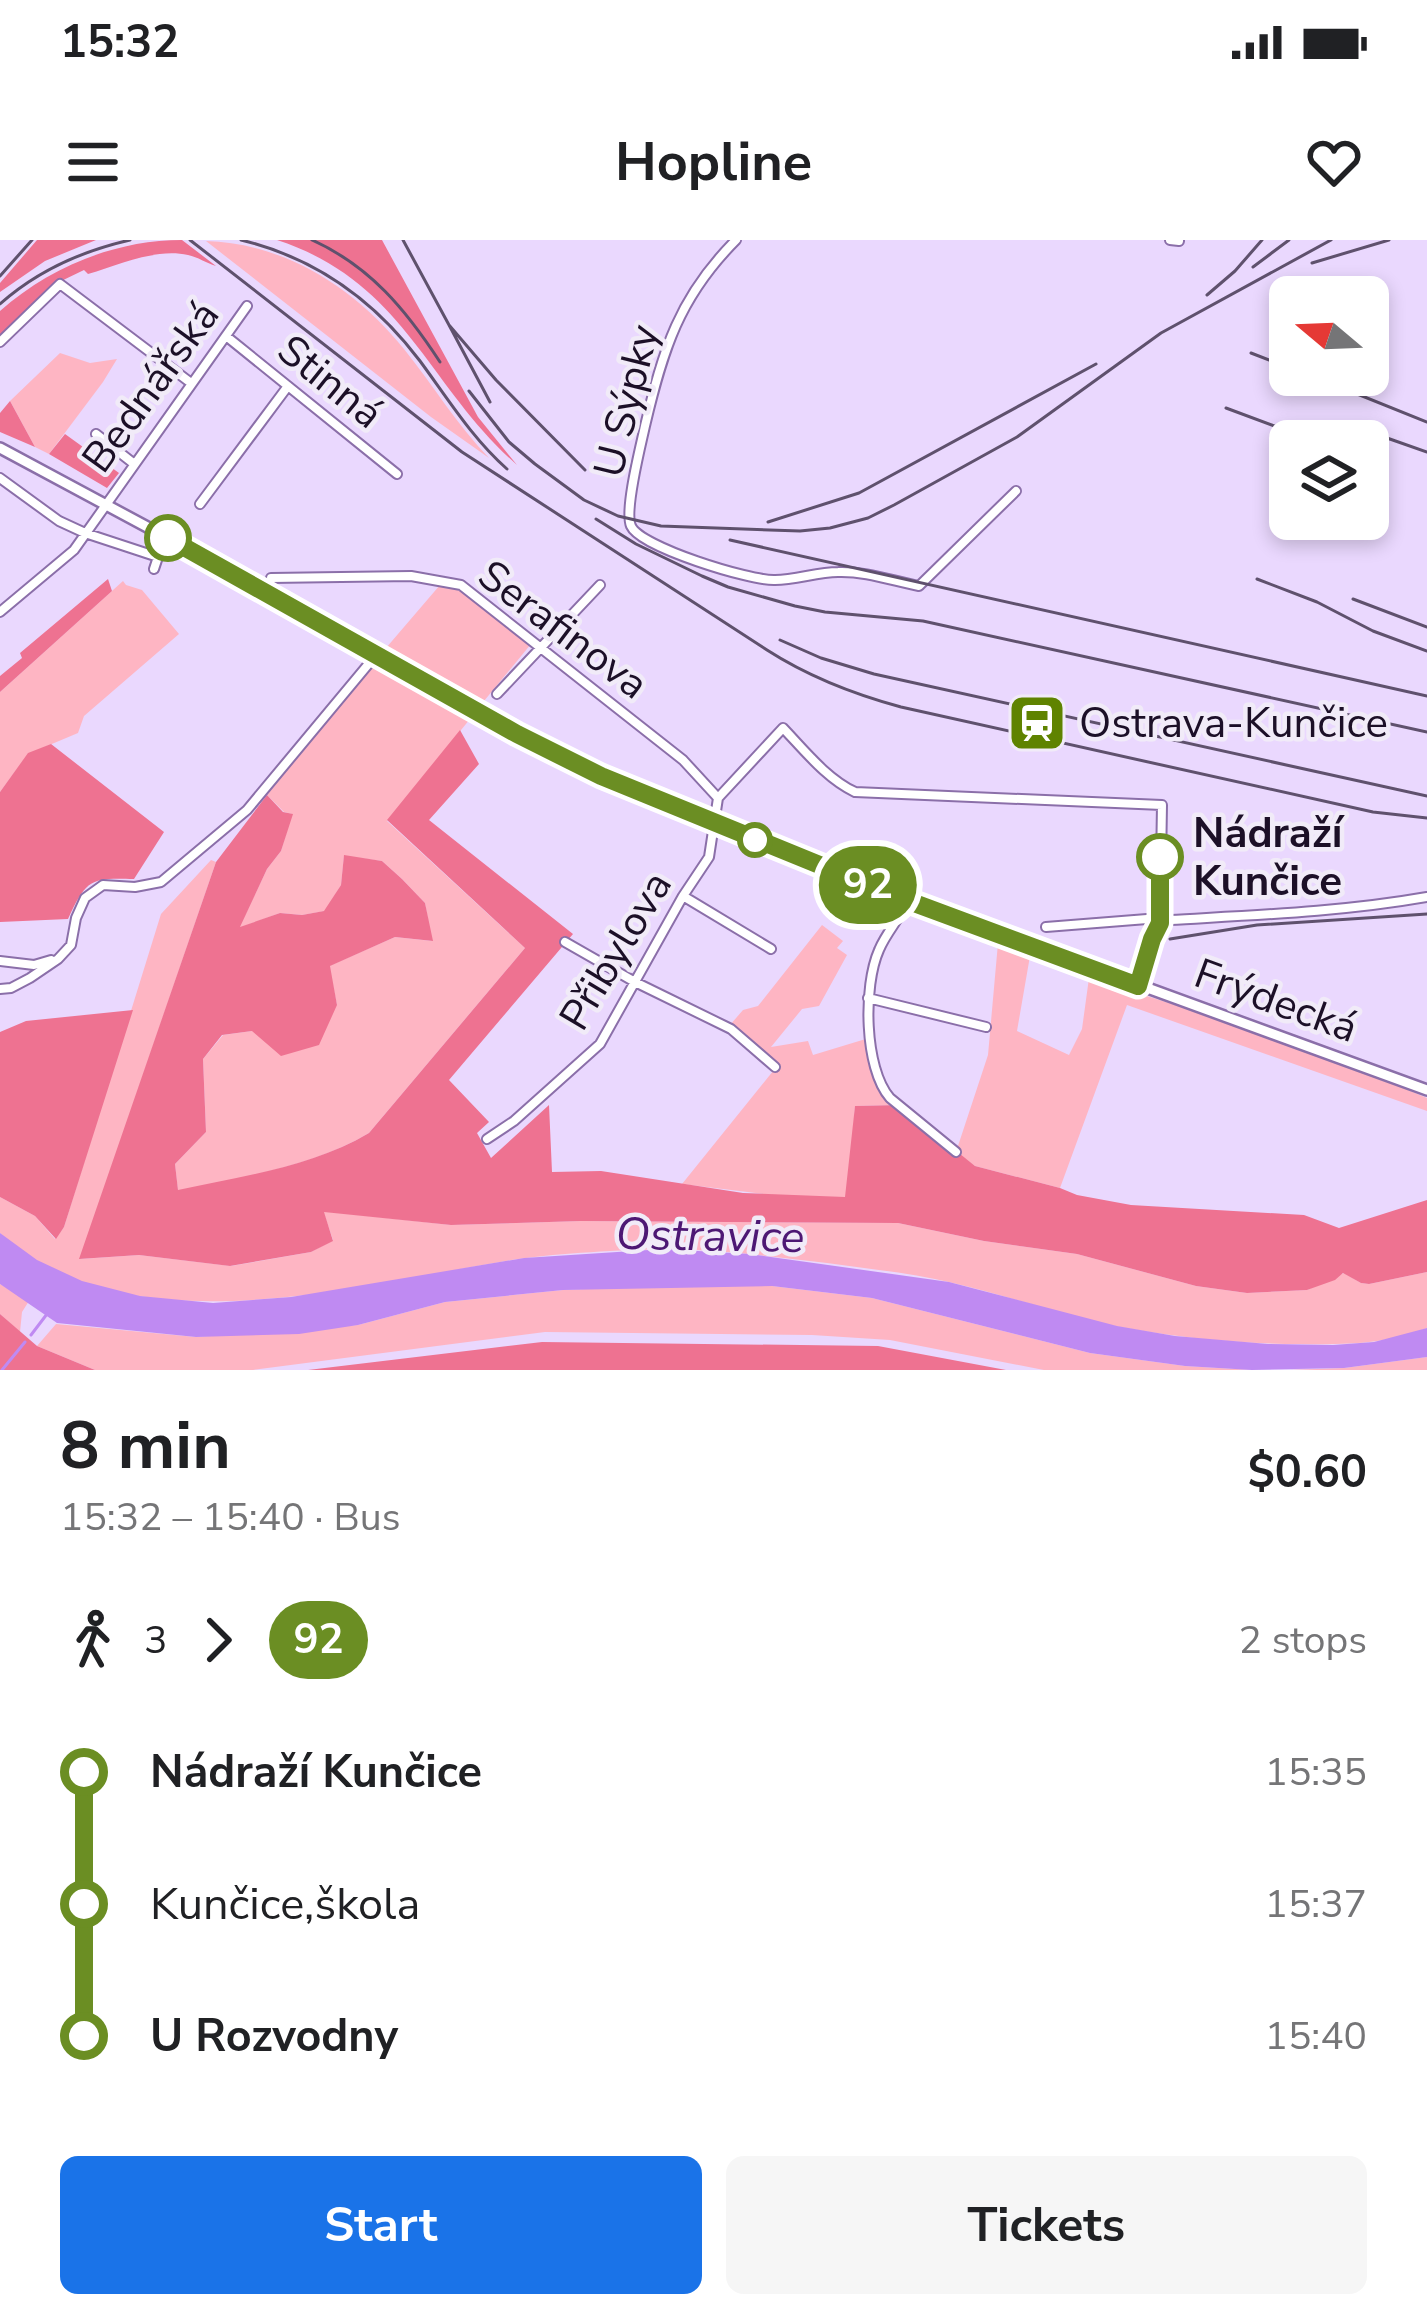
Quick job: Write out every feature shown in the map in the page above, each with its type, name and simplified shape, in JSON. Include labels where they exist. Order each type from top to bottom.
[{"type":"main road","name":"Frýdecká","points":[[0,448],[552,752],[908,901],[1427,1090]]},
{"type":"street","name":"U Sýpky","points":[[736,240],[694,291],[665,350],[636,463],[630,524],[644,537],[679,554],[759,580],[839,572],[919,586],[1016,491]]},
{"type":"street","points":[[1170,240],[1179,241]]},
{"type":"street","points":[[0,343],[60,284],[191,382]]},
{"type":"street","name":"Bednářská","points":[[0,611],[74,550],[247,306]]},
{"type":"street","name":"Stinná","points":[[226,336],[397,474]]},
{"type":"street","points":[[200,504],[288,386]]},
{"type":"street","points":[[96,434],[134,463]]},
{"type":"street","points":[[0,478],[59,521],[150,552],[158,557],[154,568]]},
{"type":"street","name":"Serafinova","points":[[272,578],[411,576],[461,585],[683,760],[718,798]]},
{"type":"street","points":[[497,694],[600,585]]},
{"type":"street","points":[[0,989],[11,988],[58,959],[71,945],[85,898],[103,886],[161,882],[248,810],[376,655]]},
{"type":"street","points":[[718,798],[783,728],[855,792],[1162,805],[1160,923],[1138,986]]},
{"type":"street","name":"Přibylova","points":[[488,1139],[595,1052],[709,857],[718,798]]},
{"type":"street","points":[[683,896],[771,949]]},
{"type":"street","points":[[1046,927],[1147,919],[1160,923],[1382,905],[1427,897]]},
{"type":"street","points":[[908,901],[880,946],[869,977],[873,1063],[881,1088],[956,1152]]},
{"type":"street","points":[[565,942],[731,1029],[775,1067]]},
{"type":"street","points":[[0,961],[34,964],[58,959]]},
{"type":"street","points":[[868,998],[986,1027]]},
{"type":"shaded area","points":[[37,240],[96,240],[45,261],[0,292],[0,283]]},
{"type":"shaded area","points":[[182,240],[216,266],[175,253],[137,258],[88,274],[84,270],[55,284],[0,337],[0,311],[62,269],[132,245]]},
{"type":"shaded area","points":[[277,240],[382,240],[478,417],[517,465],[486,434],[385,309],[320,258]]},
{"type":"shaded area","points":[[206,241],[264,250],[341,289],[385,327],[489,458],[431,417]]},
{"type":"shaded area","points":[[60,353],[90,363],[117,359],[49,454],[35,447],[10,401]]},
{"type":"shaded area","points":[[10,401],[35,447],[0,432],[0,413]]},
{"type":"shaded area","points":[[65,434],[119,473],[107,488],[49,454]]},
{"type":"shaded area","points":[[108,579],[112,591],[0,692],[0,676],[22,658],[20,653]]},
{"type":"shaded area","points":[[123,581],[142,590],[179,634],[84,716],[78,733],[28,754],[0,792],[0,692]]},
{"type":"shaded area","points":[[440,585],[467,593],[531,644],[484,701],[386,648]]},
{"type":"shaded area","points":[[372,664],[470,719],[387,821],[525,948],[369,1133],[300,1163],[178,1191],[175,1164],[206,1132],[203,1059],[223,1035],[337,1005],[329,966],[395,937],[432,941],[425,903],[402,879],[382,861],[344,856],[341,885],[325,911],[280,913],[239,928],[267,869],[281,851],[292,814],[267,795]]},
{"type":"shaded area","points":[[460,730],[479,764],[429,820],[573,934],[449,1080],[489,1122],[477,1133],[491,1158],[549,1105],[552,1172],[601,1171],[743,1193],[845,1197],[855,1106],[899,1105],[975,1166],[1131,1205],[1304,1215],[1339,1228],[1427,1200],[1427,1272],[1369,1284],[1343,1273],[1307,1290],[1247,1293],[1196,1286],[1077,1254],[898,1223],[451,1225],[324,1212],[333,1241],[311,1252],[230,1266],[139,1255],[79,1259],[216,862],[267,795],[283,812],[293,814],[281,851],[267,869],[240,927],[280,913],[324,911],[341,885],[344,855],[382,861],[402,879],[425,903],[433,941],[395,937],[330,966],[337,1005],[319,1045],[281,1056],[252,1031],[222,1035],[203,1059],[206,1132],[175,1164],[178,1190],[300,1162],[369,1133],[525,948],[387,820]]},
{"type":"shaded area","points":[[51,744],[164,832],[134,879],[92,883],[68,919],[0,922],[0,792],[28,753]]},
{"type":"shaded area","points":[[211,860],[216,862],[80,1259],[139,1255],[231,1266],[311,1252],[333,1240],[323,1211],[451,1225],[898,1223],[1077,1254],[1196,1286],[1247,1293],[1307,1290],[1344,1273],[1369,1284],[1427,1272],[1427,1328],[1349,1344],[1211,1340],[1099,1322],[922,1276],[684,1249],[535,1257],[321,1293],[250,1300],[180,1300],[113,1291],[53,1270],[0,1233],[0,1197],[35,1216],[55,1239],[64,1227],[161,914]]},
{"type":"shaded area","points":[[822,925],[843,941],[837,948],[847,955],[819,1006],[802,1009],[771,1047],[808,1041],[813,1055],[869,1038],[874,1076],[899,1105],[855,1106],[848,1204],[682,1184],[778,1065],[730,1025],[743,1010],[758,1006]]},
{"type":"shaded area","points":[[998,943],[1030,956],[1017,1031],[1069,1055],[1082,1029],[1089,978],[1354,1068],[1427,1098],[1427,1111],[1127,1005],[1060,1188],[975,1166],[956,1152],[988,1055]]},
{"type":"shaded area","points":[[133,1010],[64,1227],[56,1239],[35,1216],[0,1197],[0,1032],[26,1021]]},
{"type":"shaded area","points":[[0,1233],[37,1260],[82,1281],[140,1296],[213,1303],[291,1297],[524,1258],[664,1249],[750,1254],[949,1282],[1117,1326],[1175,1336],[1333,1345],[1374,1342],[1427,1328],[1427,1357],[1344,1368],[1185,1366],[1090,1353],[872,1298],[772,1286],[563,1290],[445,1302],[358,1325],[299,1334],[196,1337],[57,1323],[0,1284]]},
{"type":"shaded area","points":[[0,1284],[29,1301],[22,1312],[20,1332],[0,1314]]},
{"type":"shaded area","points":[[653,1286],[772,1286],[872,1298],[1090,1353],[1252,1370],[1044,1370],[890,1340],[812,1335],[545,1332],[253,1370],[95,1370],[37,1346],[56,1324],[196,1337],[358,1325],[445,1302]]},
{"type":"shaded area","points":[[0,1314],[37,1346],[95,1370],[0,1370]]},
{"type":"shaded area","points":[[542,1342],[878,1346],[1006,1370],[308,1370]]},
{"type":"shaded area","points":[[1427,1357],[1427,1370],[1290,1370],[1344,1368]]},
{"type":"waterway","points":[[31,1335],[47,1314]]},
{"type":"waterway","points":[[2,1370],[25,1342]]},
{"type":"railway","points":[[0,276],[32,240]]},
{"type":"railway","points":[[0,304],[61,264],[130,240]]},
{"type":"railway","points":[[190,240],[462,452],[767,650],[815,676],[901,707],[1373,812],[1427,818]]},
{"type":"railway","points":[[241,240],[294,258],[363,301],[402,339],[471,431],[507,469]]},
{"type":"railway","points":[[312,240],[352,263],[385,291],[440,362]]},
{"type":"railway","points":[[403,240],[449,325],[585,470]]},
{"type":"railway","points":[[1207,295],[1262,240]]},
{"type":"railway","points":[[1253,267],[1289,240]]},
{"type":"railway","points":[[469,391],[509,442],[535,464],[584,500],[618,516],[661,526],[830,528],[868,518],[1017,437],[1161,333],[1331,240]]},
{"type":"railway","points":[[1312,263],[1389,240]]},
{"type":"railway","points":[[449,325],[490,402]]},
{"type":"railway","points":[[1251,353],[1269,360]]},
{"type":"railway","points":[[768,522],[859,493],[1096,364]]},
{"type":"railway","points":[[1362,396],[1427,422]]},
{"type":"railway","points":[[1226,408],[1312,440],[1387,438],[1427,452]]},
{"type":"railway","points":[[596,519],[702,576],[795,606],[923,621],[1427,732]]},
{"type":"railway","points":[[730,540],[1427,696]]},
{"type":"railway","points":[[1257,579],[1427,651]]},
{"type":"railway","points":[[1353,599],[1427,627]]},
{"type":"railway","points":[[780,640],[874,674],[1427,796]]},
{"type":"railway","points":[[1170,939],[1257,925],[1427,914]]},
{"type":"bus line","name":"92","points":[[168,538],[517,734],[601,776],[898,897],[1138,986],[1160,923],[1160,857]]},
{"type":"place","name":"Ostrava-Kunčice","points":[[1037,723]]},
{"type":"place","name":"Nádraží Kunčice","points":[[1160,857]]},
{"type":"water label","name":"Ostravice","points":[[710,1236]]}]
